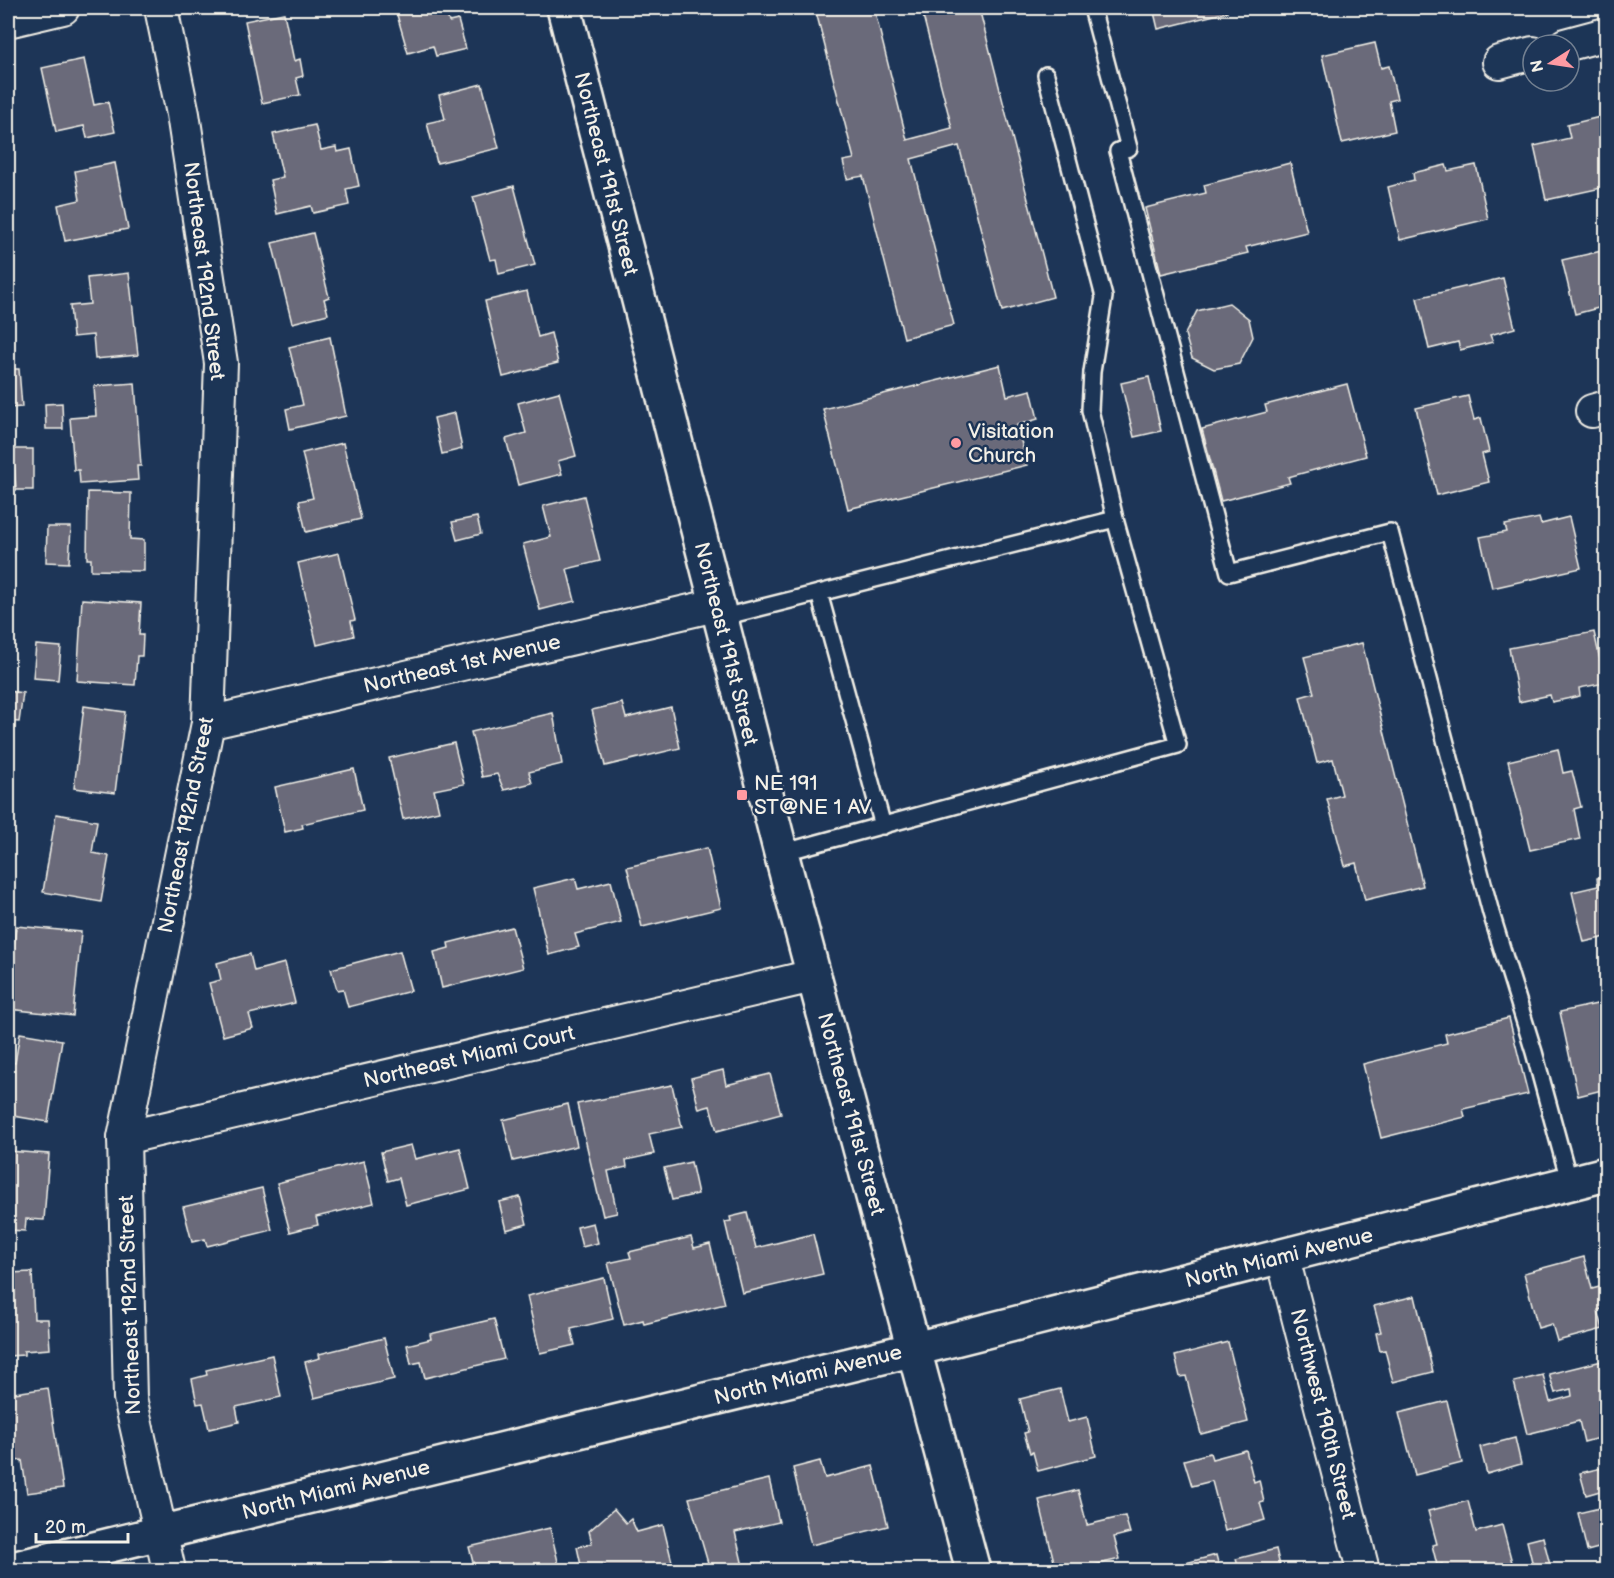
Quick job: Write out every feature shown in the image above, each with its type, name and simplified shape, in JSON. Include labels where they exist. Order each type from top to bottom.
[{"type":"street","points":[[8,21],[63,8]]},
{"type":"street","name":"Northeast 192nd Street","points":[[161,8],[183,114],[221,363],[208,723],[124,1138],[130,1398],[169,1570]]},
{"type":"street","name":"Northeast 191st Street","points":[[564,8],[717,612],[973,1570]]},
{"type":"street","points":[[1581,41],[1606,34]]},
{"type":"street","points":[[1499,62],[1521,56]]},
{"type":"street","name":"Northeast 1st Avenue","points":[[208,723],[717,612]]},
{"type":"street","name":"Northeast Miami Court","points":[[124,1138],[813,976]]},
{"type":"street","name":"North Miami Avenue","points":[[8,1570],[1283,1258],[1606,1174]]},
{"type":"street","name":"Northwest 190th Street","points":[[1283,1258],[1363,1570]]},
{"type":"lane","points":[[1092,8],[1129,148],[1118,151],[1229,573],[1390,532],[1491,913],[1534,1052],[1570,1184]]},
{"type":"lane","points":[[781,854],[1178,745],[1115,519],[1090,410],[1092,372],[1104,297],[1046,75]]},
{"type":"lane","points":[[717,612],[819,593],[1115,519]]},
{"type":"lane","points":[[819,593],[883,825]]},
{"type":"building","points":[[395,8],[439,8],[440,13],[446,11],[449,22],[458,20],[466,49],[436,56],[433,46],[408,53]]},
{"type":"building","points":[[815,8],[874,8],[907,140],[952,128],[921,8],[979,8],[1053,297],[1002,311],[959,146],[911,159],[954,325],[904,338],[863,176],[847,179],[843,161],[854,159]]},
{"type":"building","points":[[1153,8],[1226,8],[1227,12],[1158,29]]},
{"type":"building","points":[[284,13],[294,61],[300,59],[303,76],[296,78],[300,95],[262,103],[245,21]]},
{"type":"building","points":[[1375,43],[1381,68],[1389,66],[1397,99],[1389,101],[1395,131],[1342,143],[1322,55]]},
{"type":"building","points":[[84,59],[94,105],[108,102],[115,132],[87,138],[84,126],[56,132],[42,68]]},
{"type":"building","points":[[482,84],[499,148],[437,163],[427,123],[445,119],[439,95]]},
{"type":"building","points":[[1604,116],[1606,187],[1546,200],[1534,146],[1570,138],[1567,125]]},
{"type":"building","points":[[315,125],[321,150],[336,147],[337,152],[351,149],[359,186],[346,189],[349,205],[313,213],[311,206],[277,214],[270,180],[283,177],[273,134]]},
{"type":"building","points":[[115,163],[128,229],[65,241],[58,205],[80,200],[75,171]]},
{"type":"building","points":[[1290,163],[1307,232],[1246,247],[1248,253],[1161,274],[1145,208],[1206,193],[1204,185]]},
{"type":"building","points":[[1446,165],[1448,171],[1476,165],[1488,219],[1400,240],[1388,187],[1414,180],[1413,173]]},
{"type":"building","points":[[514,186],[535,265],[499,274],[496,259],[490,260],[473,197]]},
{"type":"building","points":[[313,233],[329,297],[324,299],[328,314],[292,323],[272,243]]},
{"type":"building","points":[[1606,250],[1606,306],[1575,314],[1562,260]]},
{"type":"building","points":[[129,273],[138,355],[95,359],[93,335],[73,337],[70,306],[90,304],[87,278]]},
{"type":"building","points":[[1503,278],[1515,328],[1490,335],[1493,342],[1460,350],[1458,342],[1429,349],[1417,298]]},
{"type":"building","points":[[527,291],[538,337],[551,333],[558,363],[503,377],[485,301]]},
{"type":"building","points":[[1229,303],[1249,319],[1253,337],[1239,364],[1214,369],[1192,358],[1185,334],[1197,311]]},
{"type":"building","points":[[330,337],[346,416],[290,429],[286,409],[303,405],[289,347]]},
{"type":"building","points":[[1000,365],[1007,396],[1031,390],[1038,419],[1017,425],[1027,465],[848,509],[823,409]]},
{"type":"building","points":[[8,369],[19,369],[22,407],[8,408]]},
{"type":"building","points":[[1149,377],[1161,431],[1134,437],[1121,383]]},
{"type":"building","points":[[135,383],[141,466],[137,466],[138,480],[80,484],[79,470],[74,470],[70,418],[96,416],[94,386]]},
{"type":"building","points":[[1347,384],[1366,456],[1288,477],[1290,483],[1221,501],[1202,429],[1267,412],[1265,405]]},
{"type":"building","points":[[559,392],[576,456],[558,461],[562,474],[518,485],[506,439],[526,433],[518,403]]},
{"type":"building","points":[[1468,396],[1474,420],[1481,418],[1489,452],[1482,454],[1489,482],[1437,495],[1416,408]]},
{"type":"building","points":[[62,403],[63,429],[46,429],[45,404]]},
{"type":"building","points":[[455,413],[462,449],[442,454],[434,418]]},
{"type":"building","points":[[343,443],[361,519],[306,532],[299,501],[313,498],[302,453]]},
{"type":"building","points":[[13,449],[33,449],[33,490],[16,490]]},
{"type":"building","points":[[88,492],[131,493],[130,539],[144,540],[144,571],[91,570],[91,559],[87,559]]},
{"type":"building","points":[[584,496],[600,561],[567,569],[575,601],[540,610],[523,544],[551,537],[543,506]]},
{"type":"building","points":[[477,517],[481,534],[457,540],[452,522]]},
{"type":"building","points":[[1569,517],[1581,568],[1492,588],[1480,537],[1507,532],[1505,525],[1539,518],[1541,524]]},
{"type":"building","points":[[47,527],[71,527],[69,563],[46,562]]},
{"type":"building","points":[[339,553],[355,620],[351,621],[354,636],[317,645],[298,563]]},
{"type":"building","points":[[82,599],[141,603],[139,635],[143,635],[142,656],[137,656],[135,685],[77,681]]},
{"type":"building","points":[[1594,632],[1605,683],[1579,688],[1580,696],[1552,702],[1550,695],[1519,702],[1509,648]]},
{"type":"building","points":[[1362,643],[1423,886],[1365,900],[1356,863],[1345,866],[1327,799],[1342,795],[1333,759],[1317,763],[1300,697],[1314,693],[1304,657]]},
{"type":"building","points":[[36,645],[61,647],[58,680],[33,678]]},
{"type":"building","points":[[8,691],[23,693],[19,722],[8,721]]},
{"type":"building","points":[[622,703],[626,718],[671,707],[680,748],[605,766],[592,710]]},
{"type":"building","points":[[84,706],[125,712],[115,793],[74,788]]},
{"type":"building","points":[[553,713],[562,764],[529,772],[532,783],[504,790],[497,774],[482,777],[471,732]]},
{"type":"building","points":[[454,743],[464,784],[434,790],[439,811],[403,819],[389,758]]},
{"type":"building","points":[[1558,749],[1563,773],[1572,771],[1581,807],[1574,809],[1580,839],[1530,850],[1508,761]]},
{"type":"building","points":[[354,769],[363,810],[302,824],[303,828],[285,832],[275,787]]},
{"type":"building","points":[[56,814],[97,821],[92,853],[109,856],[101,902],[43,892]]},
{"type":"building","points":[[707,848],[721,908],[642,927],[627,867]]},
{"type":"building","points":[[1606,876],[1606,937],[1584,942],[1572,892],[1598,886],[1597,878]]},
{"type":"building","points":[[575,878],[578,889],[611,881],[621,922],[575,934],[579,947],[549,955],[533,888]]},
{"type":"building","points":[[16,926],[81,932],[73,1016],[8,1009]]},
{"type":"building","points":[[512,927],[523,968],[442,988],[434,952],[449,948],[448,943]]},
{"type":"building","points":[[400,951],[411,991],[348,1007],[343,989],[337,990],[331,969]]},
{"type":"building","points":[[250,954],[254,971],[285,963],[295,1003],[249,1014],[253,1028],[223,1036],[209,983],[221,980],[217,963]]},
{"type":"building","points":[[1606,1002],[1606,1089],[1578,1096],[1560,1012]]},
{"type":"building","points":[[1509,1018],[1528,1094],[1463,1109],[1465,1117],[1381,1138],[1363,1064],[1447,1043],[1445,1034]]},
{"type":"building","points":[[20,1033],[62,1040],[48,1122],[8,1115],[8,1062],[15,1063]]},
{"type":"building","points":[[723,1070],[726,1085],[770,1074],[781,1114],[717,1131],[710,1106],[699,1109],[691,1078]]},
{"type":"building","points":[[672,1085],[682,1127],[649,1134],[654,1154],[626,1160],[627,1167],[608,1171],[617,1213],[603,1216],[577,1104]]},
{"type":"building","points":[[568,1104],[577,1146],[513,1161],[503,1120]]},
{"type":"building","points":[[411,1145],[415,1159],[460,1148],[470,1189],[406,1205],[399,1178],[388,1181],[381,1152]]},
{"type":"building","points":[[8,1151],[49,1154],[44,1220],[26,1219],[25,1231],[8,1230]]},
{"type":"building","points":[[364,1161],[374,1203],[316,1217],[318,1225],[290,1232],[277,1183]]},
{"type":"building","points":[[691,1162],[698,1194],[672,1200],[664,1168]]},
{"type":"building","points":[[262,1188],[272,1230],[207,1246],[205,1239],[192,1242],[183,1207]]},
{"type":"building","points":[[520,1197],[527,1224],[506,1230],[499,1202]]},
{"type":"building","points":[[747,1213],[756,1248],[813,1234],[823,1274],[742,1293],[725,1222],[731,1221],[730,1217]]},
{"type":"building","points":[[593,1223],[598,1243],[582,1247],[577,1227]]},
{"type":"building","points":[[691,1237],[694,1248],[710,1244],[725,1304],[644,1324],[643,1320],[624,1325],[608,1263],[631,1258],[629,1252]]},
{"type":"building","points":[[1584,1257],[1592,1289],[1603,1286],[1606,1308],[1598,1310],[1603,1329],[1557,1341],[1552,1324],[1538,1328],[1524,1273]]},
{"type":"building","points":[[32,1272],[34,1319],[48,1319],[50,1349],[24,1351],[24,1355],[8,1356],[8,1273]]},
{"type":"building","points":[[604,1278],[613,1319],[571,1329],[575,1345],[540,1353],[527,1296]]},
{"type":"building","points":[[1415,1296],[1433,1372],[1393,1382],[1385,1350],[1380,1351],[1376,1333],[1381,1332],[1374,1306]]},
{"type":"building","points":[[494,1319],[504,1359],[425,1378],[421,1362],[411,1364],[407,1345],[431,1339],[430,1334]]},
{"type":"building","points":[[384,1338],[394,1379],[314,1398],[305,1362],[320,1358],[319,1354]]},
{"type":"building","points":[[1228,1342],[1248,1422],[1201,1434],[1186,1376],[1180,1377],[1175,1356]]},
{"type":"building","points":[[272,1355],[281,1397],[236,1407],[239,1422],[209,1429],[203,1403],[197,1404],[192,1379],[207,1375],[206,1370]]},
{"type":"building","points":[[1606,1360],[1606,1436],[1584,1442],[1579,1421],[1527,1434],[1514,1382],[1543,1375],[1550,1402],[1572,1396],[1571,1389],[1555,1393],[1549,1374]]},
{"type":"building","points":[[48,1388],[63,1488],[27,1493],[22,1460],[16,1461],[8,1394]]},
{"type":"building","points":[[1060,1389],[1068,1422],[1087,1417],[1096,1456],[1038,1471],[1033,1452],[1030,1453],[1024,1433],[1028,1432],[1020,1399]]},
{"type":"building","points":[[1447,1401],[1462,1463],[1415,1475],[1399,1413]]},
{"type":"building","points":[[1515,1438],[1521,1464],[1487,1474],[1480,1447]]},
{"type":"building","points":[[1246,1450],[1254,1482],[1259,1480],[1264,1502],[1260,1503],[1265,1520],[1225,1531],[1212,1481],[1192,1486],[1184,1460],[1210,1453],[1212,1459]]},
{"type":"building","points":[[820,1461],[825,1478],[873,1466],[888,1526],[811,1545],[793,1468]]},
{"type":"building","points":[[1606,1467],[1606,1546],[1587,1551],[1578,1513],[1604,1507],[1600,1491],[1586,1495],[1580,1473]]},
{"type":"building","points":[[769,1479],[779,1522],[735,1532],[743,1566],[710,1570],[689,1498]]},
{"type":"building","points":[[1078,1490],[1087,1525],[1125,1516],[1130,1533],[1114,1537],[1120,1559],[1073,1570],[1056,1570],[1039,1500]]},
{"type":"building","points":[[1468,1501],[1476,1532],[1502,1525],[1513,1566],[1495,1570],[1443,1570],[1442,1564],[1437,1565],[1432,1545],[1437,1544],[1428,1511]]},
{"type":"building","points":[[614,1509],[626,1523],[631,1519],[637,1532],[663,1525],[674,1570],[607,1570],[605,1565],[582,1570],[577,1547],[592,1543],[589,1531]]},
{"type":"building","points":[[550,1528],[560,1570],[475,1570],[469,1547]]},
{"type":"building","points":[[1543,1537],[1551,1569],[1534,1570],[1527,1541]]},
{"type":"building","points":[[1276,1549],[1281,1570],[1239,1570],[1236,1559]]},
{"type":"building","points":[[1216,1555],[1220,1570],[1184,1570],[1182,1564]]},
{"type":"building","points":[[392,1562],[393,1570],[363,1570]]},
{"type":"place","name":"Visitation Church","points":[[956,443]]},
{"type":"place","name":"NE 191 ST@NE 1 AV","points":[[742,795]]}]
